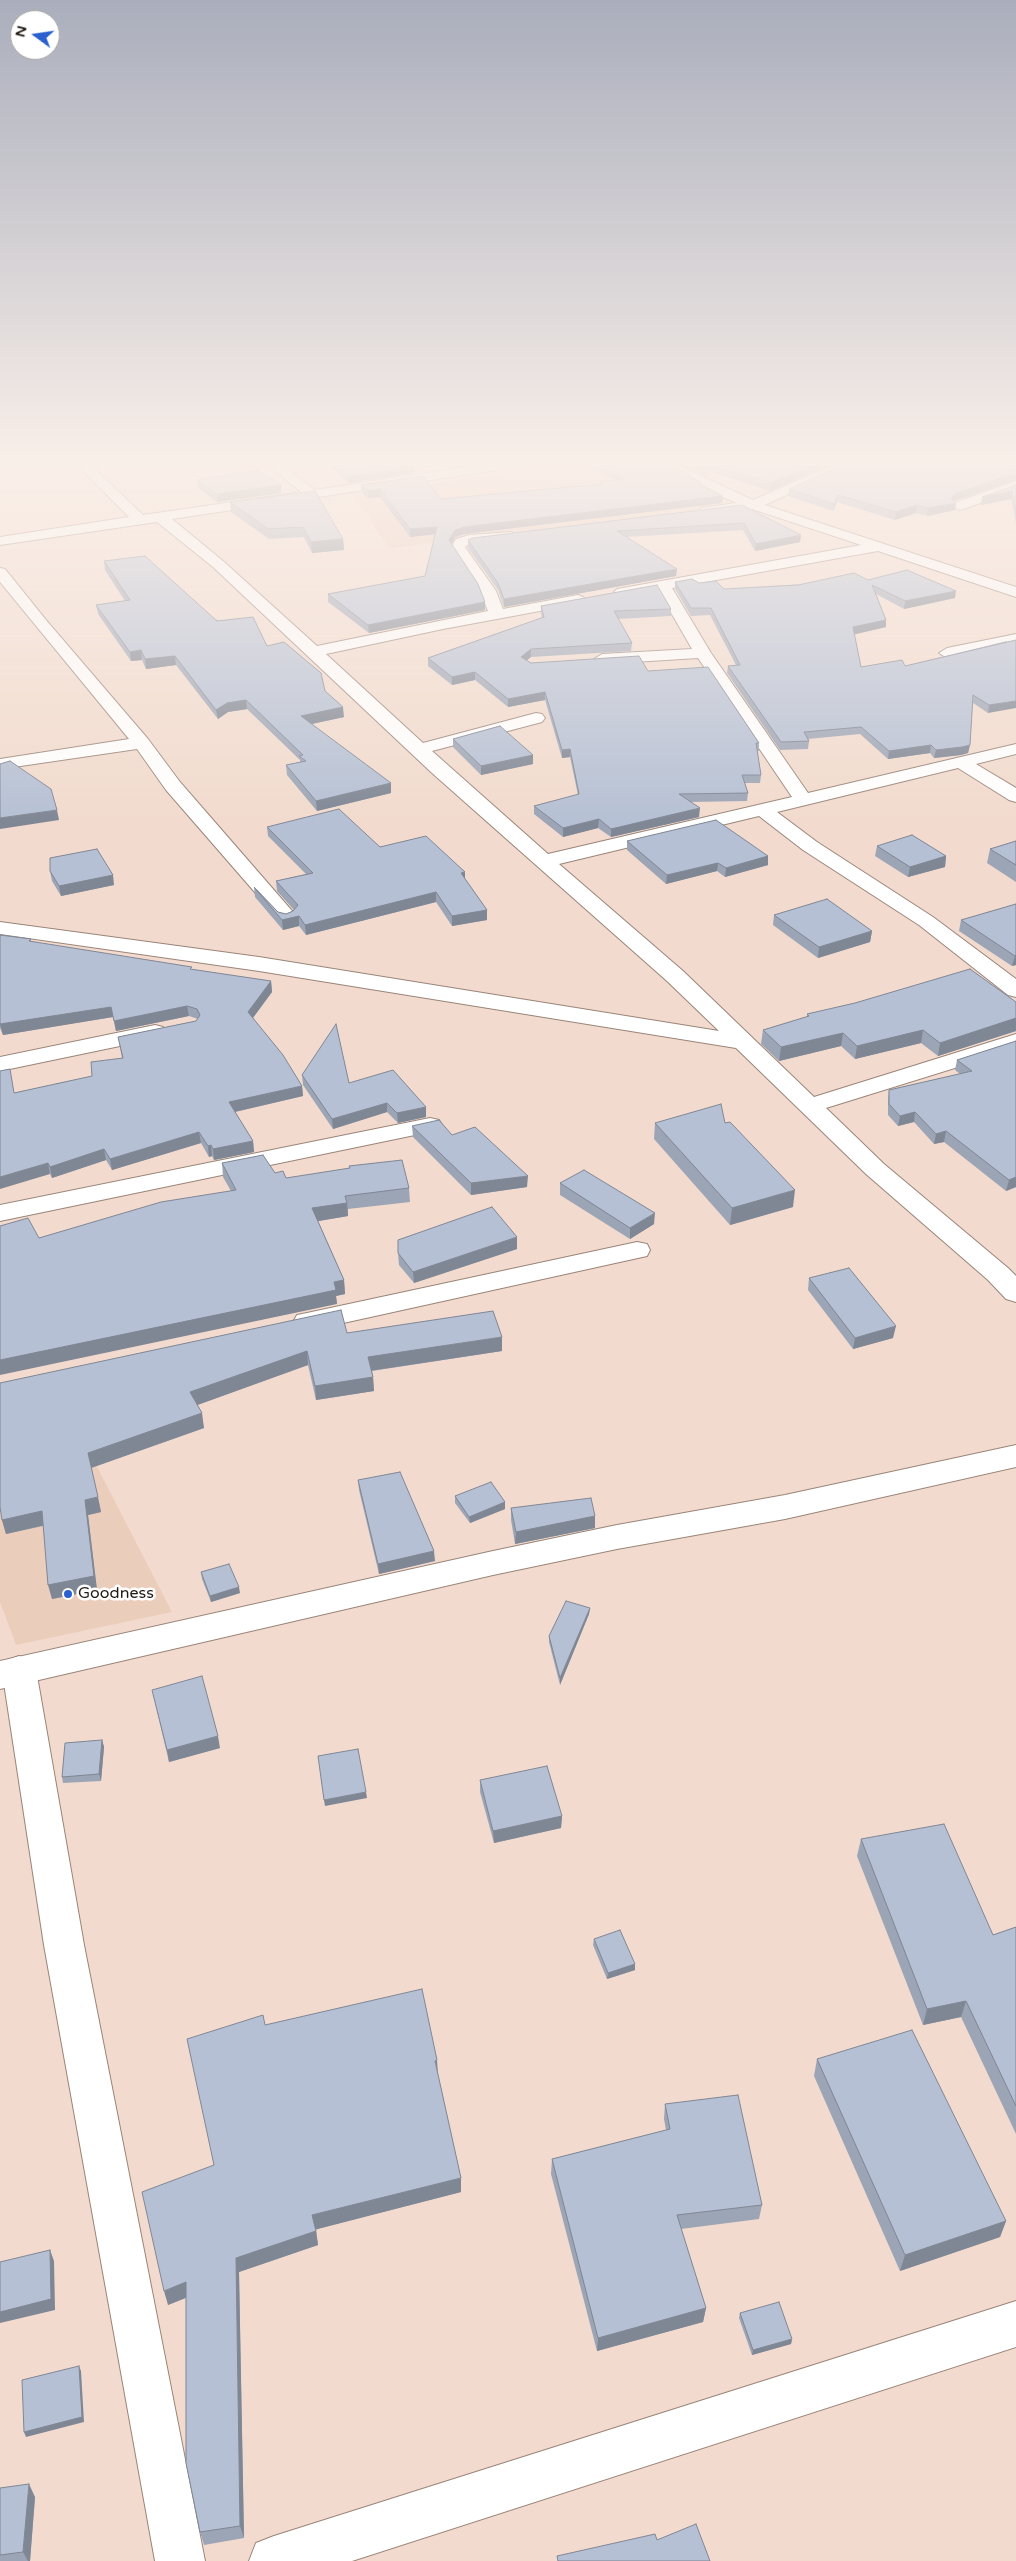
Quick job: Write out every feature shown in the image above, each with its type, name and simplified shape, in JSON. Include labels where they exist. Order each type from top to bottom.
[{"type":"street","points":[[11,586],[142,743],[173,786],[286,916]]},
{"type":"street","points":[[242,586],[420,749],[439,769],[675,976],[875,1169],[998,1274],[1016,1293]]},
{"type":"street","points":[[484,586],[497,614]]},
{"type":"street","points":[[315,652],[497,614],[663,586],[703,653],[804,799]]},
{"type":"street","points":[[996,586],[1016,592]]},
{"type":"street","points":[[947,653],[1016,639]]},
{"type":"street","points":[[588,660],[703,653]]},
{"type":"street","points":[[420,749],[536,718]]},
{"type":"street","points":[[0,764],[142,743]]},
{"type":"street","points":[[546,861],[1016,749]]},
{"type":"street","points":[[960,762],[1016,796]]},
{"type":"street","points":[[762,809],[810,846],[926,921],[1016,990]]},
{"type":"street","points":[[0,928],[259,964],[360,982],[745,1042]]},
{"type":"street","points":[[0,1064],[180,1026]]},
{"type":"street","points":[[808,1106],[1016,1041]]},
{"type":"street","points":[[0,1214],[430,1125]]},
{"type":"street","points":[[277,1328],[637,1250]]},
{"type":"street","points":[[180,2561],[64,1945],[10,1673],[493,1563],[617,1537],[785,1507],[1016,1456]]},
{"type":"street","points":[[274,2561],[1016,2324]]},
{"type":"shaded area","points":[[94,1461],[172,1612],[16,1645],[0,1602],[0,1487]]},
{"type":"building","points":[[120,586],[178,586],[217,621],[253,617],[267,646],[284,642],[321,673],[325,691],[343,707],[301,716],[391,783],[316,801],[286,765],[306,761],[299,756],[303,755],[246,700],[227,703],[216,710],[175,656],[145,659],[141,650],[130,652],[96,605],[130,600]]},
{"type":"building","points":[[374,586],[479,586],[485,602],[368,625],[328,594]]},
{"type":"building","points":[[499,586],[582,586],[504,599]]},
{"type":"building","points":[[657,586],[671,609],[614,611],[632,643],[531,649],[521,657],[531,663],[639,656],[648,671],[708,667],[759,743],[756,743],[761,775],[742,775],[748,793],[679,794],[700,808],[611,829],[599,819],[563,828],[534,806],[579,794],[570,749],[562,750],[545,692],[508,699],[475,672],[452,677],[428,658],[544,617],[541,606]]},
{"type":"building","points":[[677,586],[721,586],[724,589],[789,586],[872,586],[886,620],[853,627],[861,667],[902,660],[905,666],[1016,640],[1016,701],[989,705],[973,695],[970,745],[962,747],[936,750],[931,745],[889,751],[861,727],[804,732],[809,741],[781,742],[728,666],[740,665],[711,608],[691,608]]},
{"type":"building","points":[[873,586],[943,586],[956,591],[905,601]]},
{"type":"building","points":[[500,726],[533,755],[481,766],[453,739]]},
{"type":"building","points":[[10,761],[51,789],[57,810],[0,818],[0,764]]},
{"type":"building","points":[[339,809],[380,847],[426,836],[465,872],[461,873],[487,910],[452,916],[436,892],[305,925],[299,916],[282,920],[254,887],[278,912],[286,914],[293,911],[298,905],[276,881],[313,873],[267,827]]},
{"type":"building","points":[[716,820],[768,856],[726,868],[718,863],[667,875],[627,841]]},
{"type":"building","points":[[912,835],[946,856],[910,867],[877,846]]},
{"type":"building","points":[[1016,841],[1016,865],[990,849]]},
{"type":"building","points":[[97,849],[113,875],[59,886],[50,871],[50,858]]},
{"type":"building","points":[[827,899],[872,931],[819,947],[774,915]]},
{"type":"building","points":[[1016,904],[1015,956],[961,920]]},
{"type":"building","points":[[0,935],[192,967],[190,969],[271,981],[248,1012],[283,1055],[302,1086],[229,1102],[253,1141],[213,1149],[211,1145],[208,1146],[199,1132],[110,1159],[104,1149],[50,1167],[48,1163],[0,1177],[0,1071],[10,1069],[14,1093],[92,1076],[91,1062],[123,1058],[118,1037],[196,1021],[200,1015],[197,1009],[187,1006],[114,1021],[111,1007],[0,1024]]},
{"type":"building","points":[[970,969],[1016,1002],[1016,1018],[940,1043],[923,1030],[857,1046],[843,1033],[781,1047],[763,1030],[809,1016],[807,1014],[855,1003]]},
{"type":"building","points":[[336,1024],[349,1083],[393,1070],[426,1107],[397,1113],[387,1103],[332,1119],[302,1075]]},
{"type":"building","points":[[1016,1041],[1016,1177],[1009,1180],[946,1131],[936,1134],[915,1112],[900,1116],[889,1104],[889,1090],[972,1071],[957,1060]]},
{"type":"building","points":[[721,1104],[725,1123],[730,1122],[795,1190],[732,1208],[655,1123]]},
{"type":"building","points":[[439,1120],[452,1135],[475,1127],[528,1176],[471,1183],[412,1126]]},
{"type":"building","points":[[263,1155],[275,1173],[283,1171],[286,1178],[350,1168],[349,1166],[402,1160],[409,1188],[345,1196],[347,1203],[312,1208],[344,1280],[334,1282],[336,1290],[0,1360],[0,1226],[28,1218],[39,1238],[161,1202],[236,1190],[222,1163]]},
{"type":"building","points":[[584,1170],[655,1213],[630,1228],[560,1183]]},
{"type":"building","points":[[492,1207],[517,1237],[413,1272],[398,1253],[398,1240]]},
{"type":"building","points":[[849,1268],[896,1326],[855,1338],[809,1278]]},
{"type":"building","points":[[341,1310],[347,1333],[493,1311],[502,1337],[368,1357],[373,1377],[315,1386],[307,1351],[190,1392],[202,1413],[88,1453],[98,1497],[85,1500],[94,1576],[48,1585],[42,1511],[2,1520],[0,1507],[0,1383]]},
{"type":"building","points":[[400,1472],[434,1551],[378,1564],[358,1480]]},
{"type":"building","points":[[491,1482],[505,1502],[469,1517],[455,1496]]},
{"type":"building","points":[[591,1498],[595,1516],[516,1532],[511,1508]]},
{"type":"building","points":[[229,1564],[239,1587],[210,1596],[201,1572]]},
{"type":"building","points":[[566,1601],[590,1608],[560,1678],[549,1636]]},
{"type":"building","points":[[202,1676],[218,1736],[167,1750],[152,1690]]},
{"type":"building","points":[[102,1740],[99,1774],[62,1777],[65,1743]]},
{"type":"building","points":[[358,1749],[366,1792],[324,1800],[318,1756]]},
{"type":"building","points":[[547,1766],[562,1816],[493,1831],[480,1780]]},
{"type":"building","points":[[944,1824],[993,1935],[1016,1927],[1016,2106],[966,2001],[927,2009],[861,1839]]},
{"type":"building","points":[[620,1930],[635,1964],[608,1973],[594,1939]]},
{"type":"building","points":[[422,1989],[437,2060],[435,2061],[461,2178],[312,2215],[316,2231],[236,2258],[240,2526],[200,2532],[186,2463],[186,2282],[164,2291],[142,2192],[214,2165],[187,2039],[263,2015],[265,2025]]},
{"type":"building","points":[[912,2030],[1006,2221],[905,2255],[817,2059]]},
{"type":"building","points":[[738,2095],[762,2205],[677,2215],[706,2308],[598,2338],[552,2159],[670,2129],[665,2104]]},
{"type":"building","points":[[50,2250],[51,2299],[0,2312],[0,2262]]},
{"type":"building","points":[[779,2302],[792,2339],[753,2350],[740,2313]]},
{"type":"building","points":[[79,2366],[82,2417],[24,2432],[22,2380]]},
{"type":"building","points":[[29,2484],[23,2552],[0,2555],[0,2488]]},
{"type":"building","points":[[696,2524],[710,2561],[558,2561],[557,2556],[655,2534],[657,2540]]},
{"type":"place","name":"Goodness","points":[[68,1594]]}]
